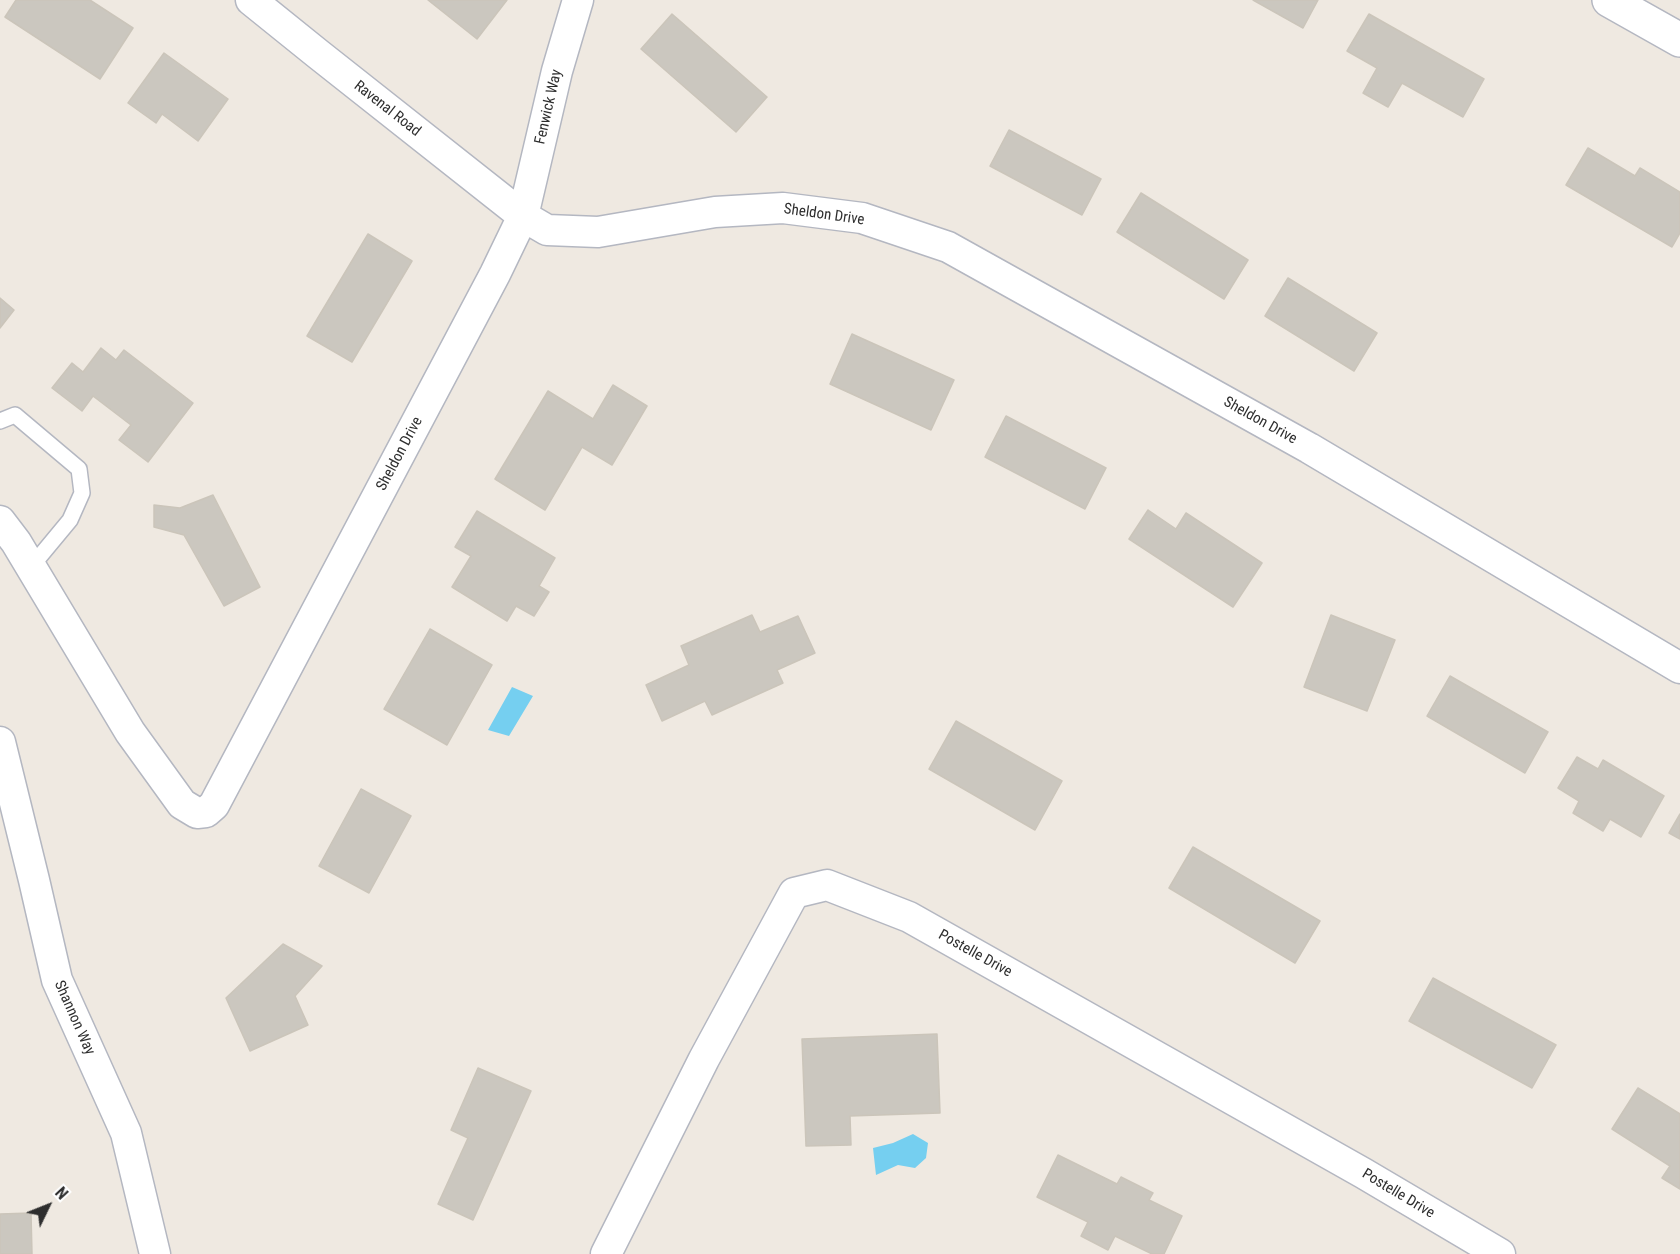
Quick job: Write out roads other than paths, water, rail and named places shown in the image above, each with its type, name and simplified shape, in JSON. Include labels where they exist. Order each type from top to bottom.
[{"type":"street","name":"Ravenal Road","points":[[251,0],[523,216]]},
{"type":"street","name":"Fenwick Way","points":[[523,216],[557,70],[578,0]]},
{"type":"street","points":[[1610,0],[1680,40]]},
{"type":"street","name":"Sheldon Drive","points":[[31,567],[130,732],[182,804],[197,813],[206,812],[214,805],[490,284],[523,216],[547,230],[598,232],[715,212],[783,208],[862,218],[948,247],[1309,448],[1680,668]]},
{"type":"street","points":[[0,521],[31,567]]},
{"type":"street","name":"Shannon Way","points":[[0,742],[57,980],[126,1133],[155,1254]]},
{"type":"street","name":"Postelle Drive","points":[[606,1254],[704,1059],[794,893],[827,885],[909,917],[1363,1173],[1500,1254]]},
{"type":"lane","points":[[0,421],[15,415],[79,469],[82,493],[70,520],[31,567]]},
{"type":"water","points":[[512,687],[533,696],[509,736],[488,730]]},
{"type":"water","points":[[913,1134],[928,1143],[926,1158],[915,1168],[898,1165],[876,1175],[873,1148],[893,1143]]}]
